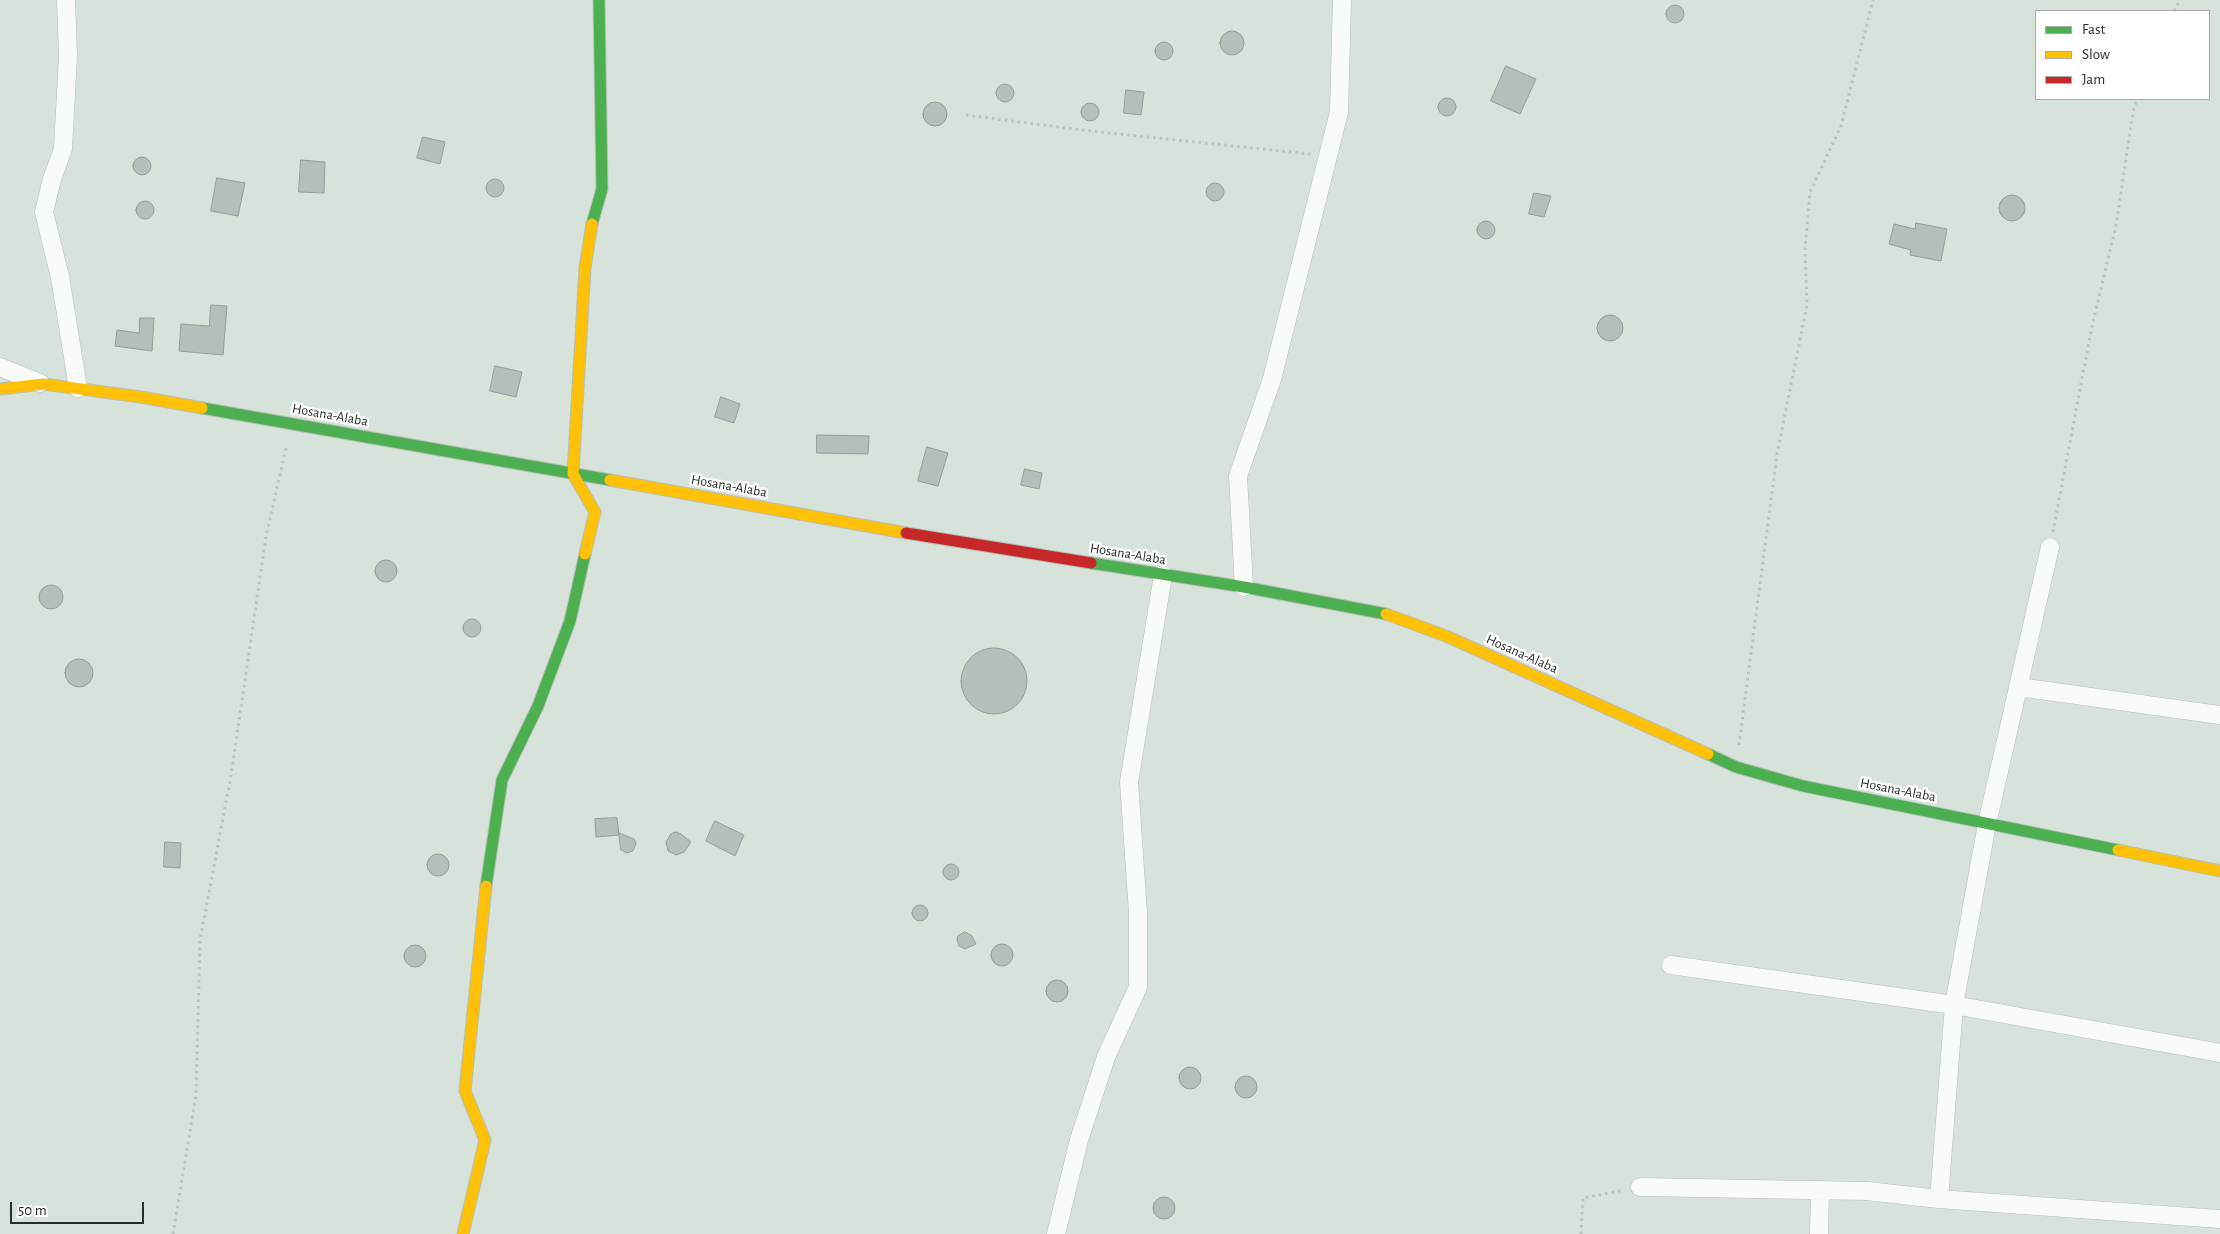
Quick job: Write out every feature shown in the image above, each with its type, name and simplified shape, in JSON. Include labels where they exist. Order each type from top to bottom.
[{"type":"main road","points":[[463,1234],[485,1140],[465,1091],[489,866],[502,780],[538,706],[570,621],[595,512],[573,474],[585,268],[592,225],[602,189],[599,0]]},
{"type":"main road","name":"Hosana-Alaba","points":[[0,389],[43,384],[78,388],[973,545],[1244,587],[1376,611],[1446,636],[1736,767],[1803,786],[2220,871]]},
{"type":"street","points":[[66,0],[68,55],[63,149],[52,180],[44,212],[60,278],[78,388]]},
{"type":"street","points":[[1244,587],[1238,476],[1272,379],[1339,112],[1342,0]]},
{"type":"street","points":[[0,367],[43,384]]},
{"type":"street","points":[[1939,1199],[1954,1005],[1987,824],[2050,547]]},
{"type":"street","points":[[1056,1234],[1079,1140],[1106,1057],[1138,987],[1138,912],[1129,782],[1163,575]]},
{"type":"street","points":[[2019,687],[2220,715]]},
{"type":"street","points":[[1671,965],[1954,1005],[2220,1052]]},
{"type":"street","points":[[1640,1188],[1867,1191],[1939,1199],[2220,1219]]},
{"type":"street","points":[[1819,1234],[1820,1190]]},
{"type":"path","points":[[1736,767],[1777,454],[1807,305],[1805,249],[1810,192],[1841,126],[1873,0]]},
{"type":"path","points":[[2050,547],[2092,326],[2116,226],[2133,112],[2137,100]]},
{"type":"path","points":[[966,115],[1090,131],[1328,155]]},
{"type":"path","points":[[174,1234],[196,1095],[200,940],[231,776],[266,536],[291,424]]},
{"type":"path","points":[[1582,1234],[1583,1198],[1640,1188]]},
{"type":"building","points":[[1675,5],[1683,10],[1684,14],[1679,22],[1675,23],[1667,18],[1666,14],[1671,6]]},
{"type":"building","points":[[1232,31],[1237,32],[1243,38],[1243,48],[1237,54],[1232,55],[1227,54],[1221,48],[1220,43],[1221,38],[1227,32]]},
{"type":"building","points":[[1164,42],[1170,45],[1173,51],[1170,57],[1164,60],[1158,57],[1155,51],[1158,45]]},
{"type":"building","points":[[1506,66],[1536,79],[1520,114],[1491,101]]},
{"type":"building","points":[[1005,84],[1011,87],[1014,93],[1011,99],[1005,102],[999,99],[996,93],[999,87]]},
{"type":"building","points":[[1126,90],[1144,92],[1141,115],[1124,113]]},
{"type":"building","points":[[1447,98],[1455,103],[1456,107],[1451,115],[1447,116],[1439,111],[1438,107],[1443,99]]},
{"type":"building","points":[[935,102],[940,103],[946,109],[946,119],[940,125],[935,126],[930,125],[924,119],[923,114],[924,109],[930,103]]},
{"type":"building","points":[[1090,103],[1098,108],[1099,112],[1094,120],[1090,121],[1082,116],[1081,112],[1086,104]]},
{"type":"building","points":[[423,137],[445,142],[440,164],[417,158]]},
{"type":"building","points":[[142,157],[148,160],[151,166],[148,172],[142,175],[136,172],[133,166],[136,160]]},
{"type":"building","points":[[301,160],[325,162],[324,193],[299,192]]},
{"type":"building","points":[[217,178],[245,183],[238,216],[211,211]]},
{"type":"building","points":[[495,179],[501,182],[504,188],[501,194],[495,197],[489,194],[486,188],[489,182]]},
{"type":"building","points":[[1215,183],[1221,186],[1224,192],[1221,198],[1215,201],[1209,198],[1206,192],[1209,186]]},
{"type":"building","points":[[1534,193],[1551,196],[1544,217],[1529,214]]},
{"type":"building","points":[[2012,195],[2021,199],[2025,208],[2021,217],[2012,221],[2003,217],[1999,208],[2003,199]]},
{"type":"building","points":[[145,201],[151,204],[154,210],[151,216],[145,219],[139,216],[136,210],[139,204]]},
{"type":"building","points":[[1486,221],[1492,224],[1495,230],[1492,236],[1486,239],[1480,236],[1477,230],[1480,224]]},
{"type":"building","points":[[1916,223],[1947,229],[1941,261],[1910,255],[1911,250],[1889,244],[1894,224],[1915,229]]},
{"type":"building","points":[[211,305],[227,306],[223,355],[179,351],[181,324],[209,326]]},
{"type":"building","points":[[1610,315],[1619,319],[1623,328],[1619,337],[1610,341],[1601,337],[1597,328],[1601,319]]},
{"type":"building","points":[[140,318],[154,318],[152,351],[115,346],[117,330],[139,333]]},
{"type":"building","points":[[495,366],[522,372],[516,397],[490,391]]},
{"type":"building","points":[[721,397],[740,404],[734,423],[715,417]]},
{"type":"building","points":[[817,435],[869,436],[868,454],[817,453]]},
{"type":"building","points":[[927,447],[948,453],[938,486],[918,481]]},
{"type":"building","points":[[1025,469],[1042,473],[1039,489],[1021,485]]},
{"type":"building","points":[[386,560],[394,563],[397,571],[394,579],[386,582],[378,579],[375,571],[378,563]]},
{"type":"building","points":[[51,585],[59,589],[63,597],[59,605],[51,609],[43,605],[39,597],[43,589]]},
{"type":"building","points":[[472,619],[478,622],[481,628],[478,634],[472,637],[466,634],[463,628],[466,622]]},
{"type":"building","points":[[994,648],[1006,651],[1017,658],[1024,669],[1027,681],[1024,693],[1017,704],[1006,711],[994,714],[982,711],[971,704],[964,693],[961,681],[964,669],[971,658],[982,651]]},
{"type":"building","points":[[79,659],[89,663],[93,673],[89,683],[79,687],[69,683],[65,673],[69,663]]},
{"type":"building","points":[[617,818],[619,835],[596,837],[595,819]]},
{"type":"building","points":[[715,821],[744,835],[735,856],[706,841]]},
{"type":"building","points":[[676,832],[691,842],[684,852],[676,855],[668,851],[666,842],[671,834]]},
{"type":"building","points":[[619,833],[634,839],[636,843],[633,851],[627,853],[621,850]]},
{"type":"building","points":[[165,842],[181,843],[180,868],[164,867]]},
{"type":"building","points":[[438,854],[446,857],[449,865],[446,873],[438,876],[430,873],[427,865],[430,857]]},
{"type":"building","points":[[948,864],[954,864],[959,869],[957,878],[948,880],[943,875],[943,869]]},
{"type":"building","points":[[917,905],[923,905],[928,910],[926,919],[917,921],[912,916],[912,910]]},
{"type":"building","points":[[965,932],[972,936],[976,944],[965,949],[959,946],[957,939],[958,936]]},
{"type":"building","points":[[1002,944],[1010,947],[1013,955],[1010,963],[1002,966],[994,963],[991,955],[994,947]]},
{"type":"building","points":[[415,945],[423,948],[426,956],[423,964],[415,967],[407,964],[404,956],[407,948]]},
{"type":"building","points":[[1057,980],[1065,983],[1068,991],[1065,999],[1057,1002],[1049,999],[1046,991],[1049,983]]},
{"type":"building","points":[[1190,1067],[1198,1070],[1201,1078],[1198,1086],[1190,1089],[1182,1086],[1179,1078],[1182,1070]]},
{"type":"building","points":[[1246,1076],[1254,1079],[1257,1087],[1254,1095],[1246,1098],[1238,1095],[1235,1087],[1238,1079]]},
{"type":"building","points":[[1164,1197],[1172,1200],[1175,1208],[1172,1216],[1164,1219],[1156,1216],[1153,1208],[1156,1200]]},
{"type":"traffic: fast","points":[[592,224],[602,189],[599,0]]},
{"type":"traffic: fast","points":[[202,408],[610,480]]},
{"type":"traffic: fast","points":[[486,886],[502,780],[538,706],[570,621],[585,554]]},
{"type":"traffic: fast","points":[[1091,563],[1244,587],[1386,614]]},
{"type":"traffic: fast","points":[[1708,754],[1736,767],[1803,786],[2118,850]]},
{"type":"traffic: slow","points":[[585,554],[595,512],[573,474],[585,268],[592,224]]},
{"type":"traffic: slow","points":[[0,389],[43,384],[141,397],[202,408]]},
{"type":"traffic: slow","points":[[610,480],[906,533]]},
{"type":"traffic: slow","points":[[1386,614],[1446,636],[1708,754]]},
{"type":"traffic: slow","points":[[2118,850],[2220,871]]},
{"type":"traffic: slow","points":[[463,1234],[485,1140],[465,1091],[486,886]]},
{"type":"traffic: jam","points":[[906,533],[1091,563]]}]
